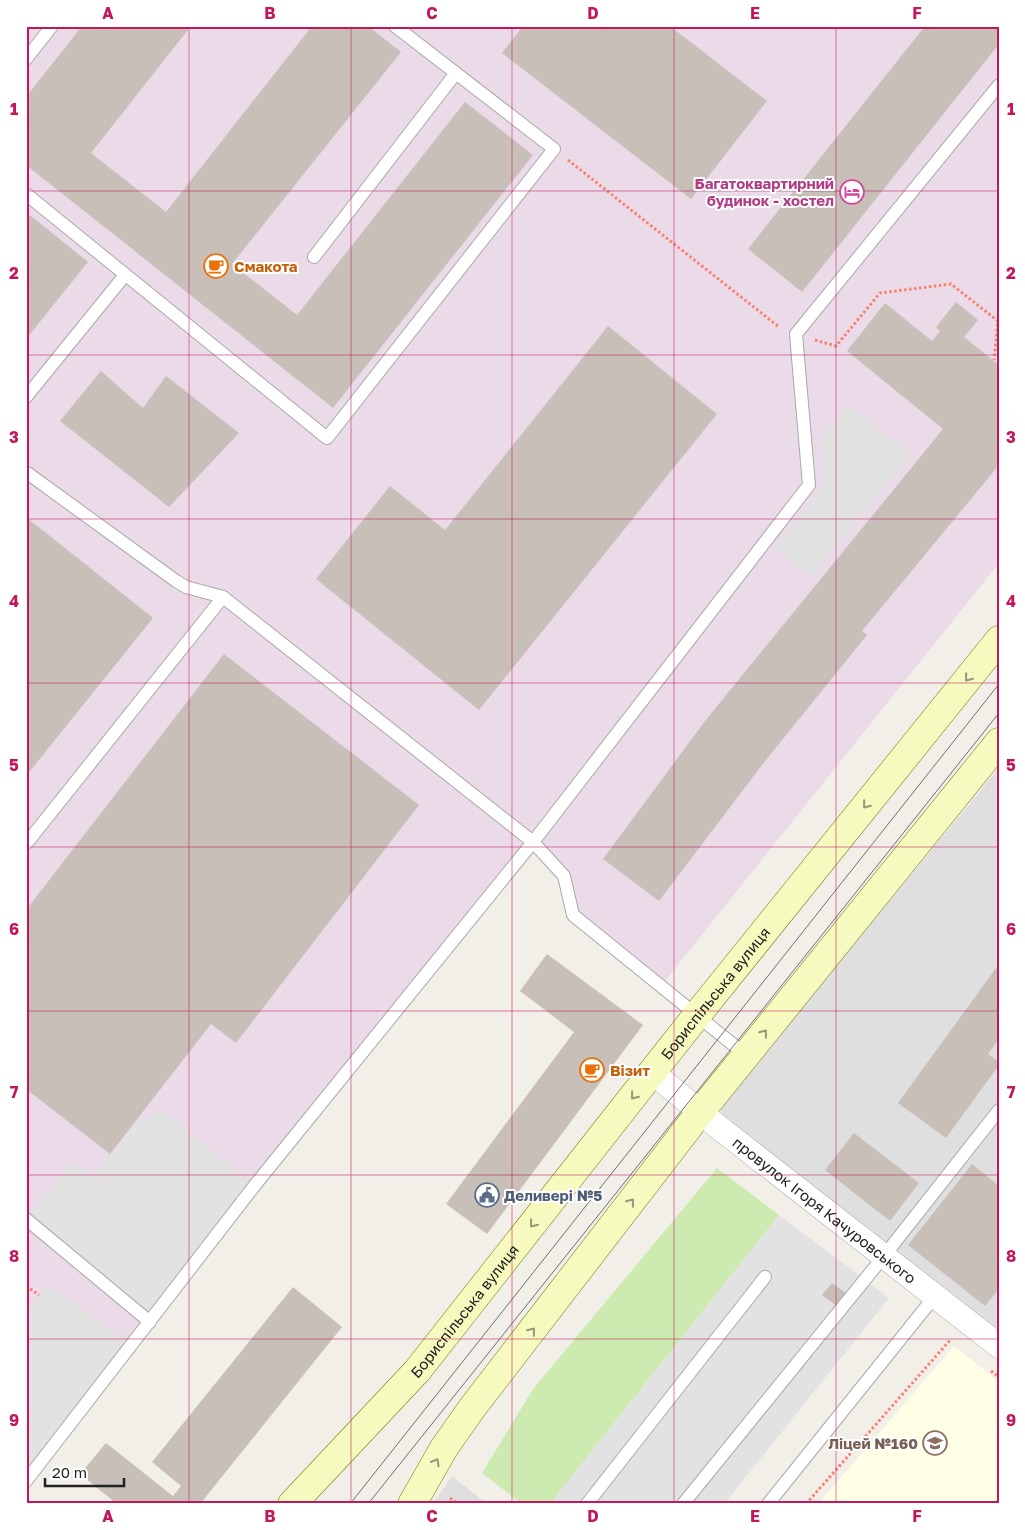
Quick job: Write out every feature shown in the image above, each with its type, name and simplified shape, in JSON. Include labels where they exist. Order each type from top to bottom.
[{"type":"main road","name":"Бориспільська вулиця","points":[[292,1504],[417,1371],[697,1015],[999,640]]},
{"type":"main road","points":[[412,1504],[444,1448],[472,1408],[701,1111],[999,742]]},
{"type":"street","name":"провулок Ігоря Качуровського","points":[[652,1072],[725,1132],[999,1346]]},
{"type":"lane","points":[[26,59],[52,26]]},
{"type":"lane","points":[[26,194],[327,438],[554,149],[395,26]]},
{"type":"lane","points":[[314,257],[456,73]]},
{"type":"lane","points":[[26,1481],[255,1185],[533,842],[809,485],[796,334],[999,86]]},
{"type":"lane","points":[[26,397],[125,275]]},
{"type":"lane","points":[[26,472],[181,584],[223,597],[533,842],[564,876],[573,915],[746,1055]]},
{"type":"lane","points":[[26,844],[223,597]]},
{"type":"lane","points":[[683,1504],[884,1256],[999,1110]]},
{"type":"lane","points":[[26,1219],[150,1322]]},
{"type":"lane","points":[[587,1504],[765,1277]]},
{"type":"lane","points":[[768,1504],[935,1296]]},
{"type":"path","points":[[554,149],[776,325],[796,334]]},
{"type":"path","points":[[836,346],[880,293],[951,284],[998,321],[994,360]]},
{"type":"path","points":[[26,1286],[39,1296]]},
{"type":"path","points":[[806,1504],[952,1338]]},
{"type":"path","points":[[450,1498],[458,1504]]},
{"type":"shaded area","points":[[26,26],[999,26],[999,563],[661,986],[573,915],[564,876],[534,842],[255,1185],[26,1485]]},
{"type":"shaded area","points":[[849,406],[912,454],[811,577],[775,547],[823,486],[821,437]]},
{"type":"shaded area","points":[[999,768],[999,1335],[725,1122],[720,1108]]},
{"type":"shaded area","points":[[163,1111],[252,1183],[150,1318],[27,1219],[71,1164],[94,1173],[139,1122]]},
{"type":"shaded area","points":[[779,1215],[889,1298],[724,1504],[550,1504]]},
{"type":"shaded area","points":[[48,1284],[132,1346],[26,1481],[26,1312]]},
{"type":"shaded area","name":"Ліцей №160","points":[[954,1346],[999,1382],[999,1504],[818,1504]]},
{"type":"shaded area","points":[[452,1476],[487,1504],[433,1504]]},
{"type":"green space","points":[[717,1168],[779,1215],[550,1504],[522,1504],[482,1473],[533,1389]]},
{"type":"building","points":[[82,26],[191,26],[91,153],[166,212],[312,26],[368,26],[401,52],[232,264],[297,315],[465,102],[533,155],[333,408],[26,165],[26,97]]},
{"type":"building","points":[[523,26],[670,26],[767,101],[691,199],[502,53]]},
{"type":"building","points":[[925,26],[999,26],[999,44],[802,292],[748,249]]},
{"type":"building","points":[[26,212],[88,262],[26,339]]},
{"type":"building","points":[[956,302],[978,320],[964,337],[999,365],[999,465],[862,631],[867,635],[762,765],[659,901],[603,859],[705,721],[943,429],[847,351],[885,303],[932,341],[940,331],[936,327]]},
{"type":"building","points":[[608,326],[717,414],[479,710],[316,579],[390,486],[445,530]]},
{"type":"building","points":[[101,371],[143,408],[166,376],[239,433],[169,507],[60,421]]},
{"type":"building","points":[[26,517],[153,618],[26,776]]},
{"type":"building","points":[[224,654],[419,805],[236,1043],[211,1024],[110,1154],[26,1089],[26,910]]},
{"type":"building","points":[[547,954],[643,1025],[487,1234],[446,1204],[574,1032],[520,991]]},
{"type":"building","points":[[999,964],[999,1039],[988,1054],[999,1062],[999,1065],[946,1138],[898,1103]]},
{"type":"building","points":[[854,1133],[919,1183],[890,1221],[825,1170]]},
{"type":"building","points":[[972,1164],[999,1186],[999,1289],[985,1306],[908,1245]]},
{"type":"building","points":[[832,1283],[847,1294],[837,1306],[822,1295]]},
{"type":"building","points":[[293,1287],[342,1327],[200,1504],[117,1504],[80,1474],[106,1443],[173,1496],[181,1486],[152,1462]]},
{"type":"tram line","points":[[350,1504],[999,684]]},
{"type":"tram line","points":[[368,1504],[999,713]]},
{"type":"place","name":"Багатоквартирний будинок - хостел","points":[[852,192]]},
{"type":"place","name":"Смакота","points":[[216,266]]},
{"type":"place","name":"Візит","points":[[592,1070]]},
{"type":"place","name":"Деливері №5","points":[[487,1195]]},
{"type":"place","name":"Ліцей №160","points":[[935,1443]]}]
